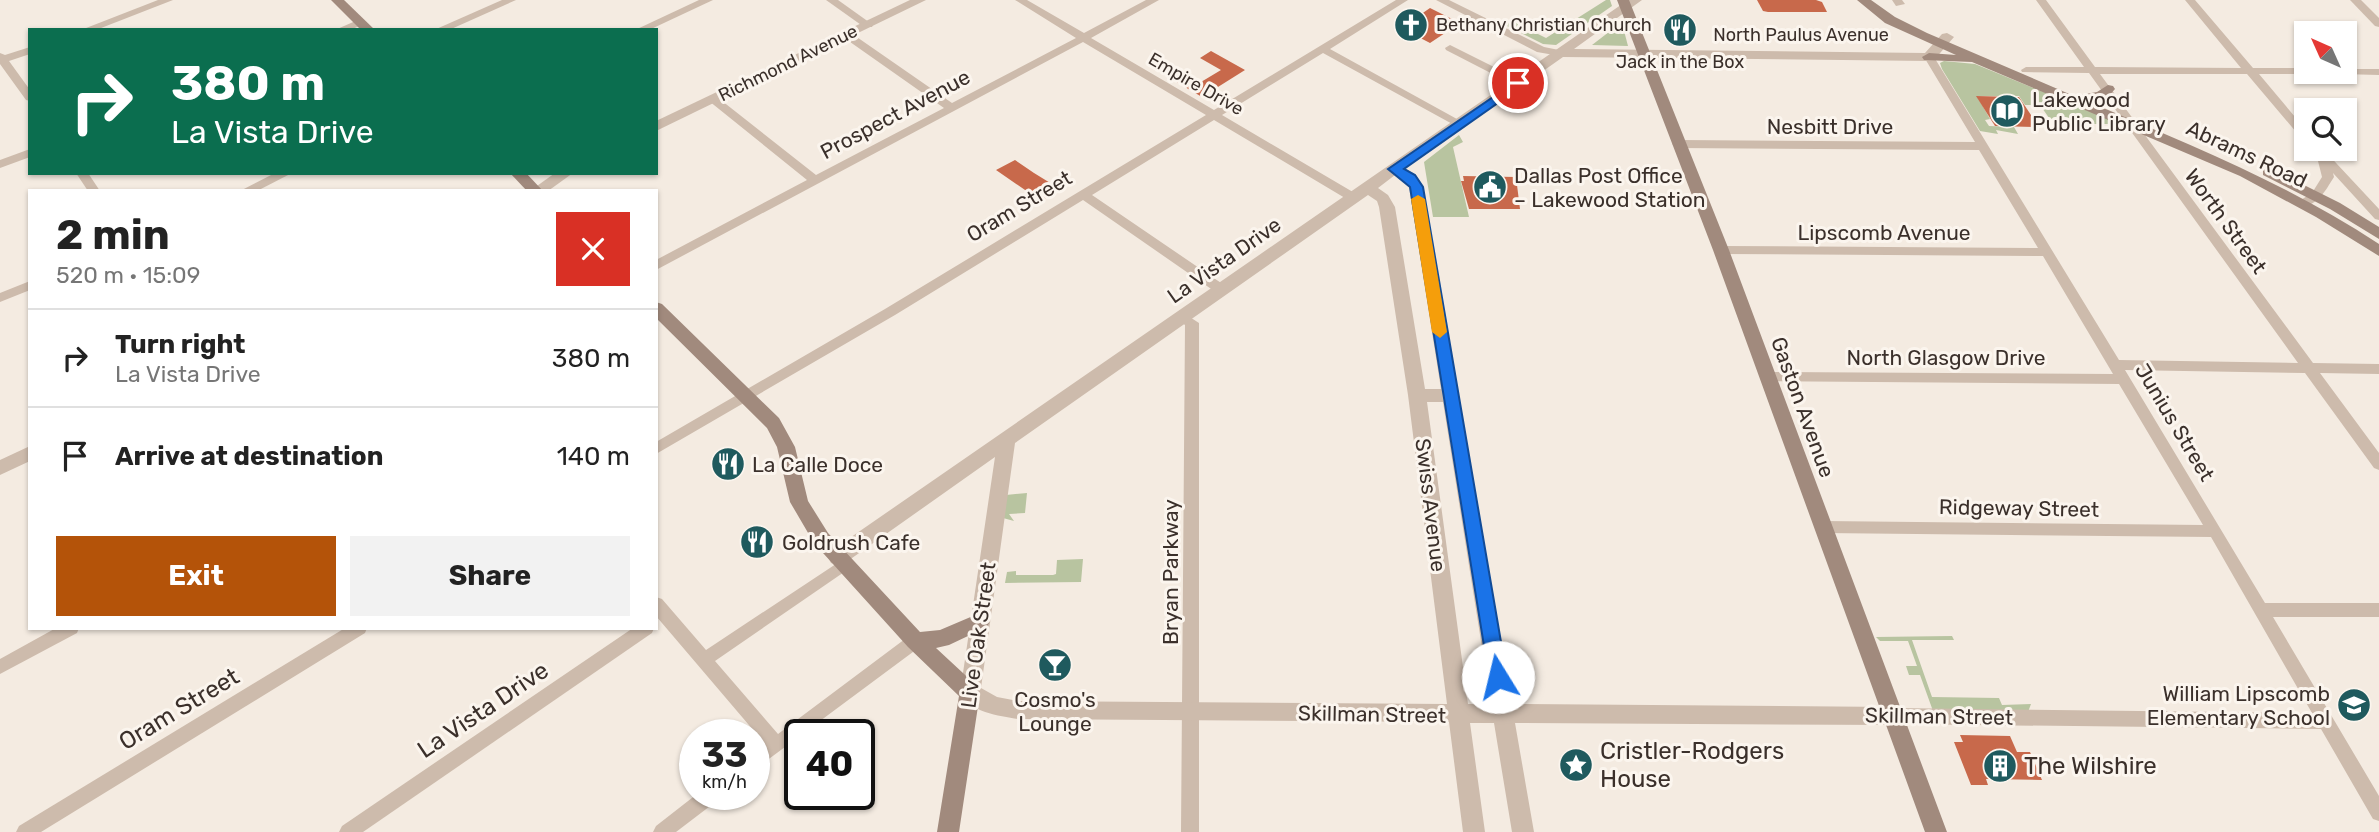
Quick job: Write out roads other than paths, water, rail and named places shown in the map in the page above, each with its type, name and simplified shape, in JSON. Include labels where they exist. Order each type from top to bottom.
[{"type":"main road","points":[[337,0],[364,26]]},
{"type":"main road","name":"Abrams Road","points":[[1863,0],[1890,20],[2026,70],[2181,133],[2379,234]]},
{"type":"main road","points":[[1871,0],[1905,22],[1919,25]]},
{"type":"main road","name":"Abrams Road","points":[[1878,0],[1983,62],[2309,199],[2379,251]]},
{"type":"main road","name":"Gaston Avenue","points":[[1628,3],[1678,144],[1721,250],[1936,832]]},
{"type":"main road","points":[[1929,57],[1983,62]]},
{"type":"main road","points":[[2073,99],[2095,98],[2108,89]]},
{"type":"main road","points":[[2146,142],[2181,133]]},
{"type":"main road","points":[[519,175],[534,189]]},
{"type":"main road","name":"Skillman Street","points":[[658,310],[773,423],[786,447],[799,502],[808,521],[915,641],[970,693]]},
{"type":"main road","points":[[915,641],[942,639],[980,621]]},
{"type":"main road","name":"Live Oak Street","points":[[948,832],[970,693]]},
{"type":"street","points":[[91,28],[168,0]]},
{"type":"street","points":[[444,28],[511,0]]},
{"type":"street","points":[[645,28],[708,0]]},
{"type":"street","points":[[831,0],[868,25]]},
{"type":"street","name":"Richmond Avenue","points":[[658,126],[920,0]]},
{"type":"street","name":"Empire Drive","points":[[1020,0],[1214,114],[1361,193]]},
{"type":"street","name":"Prospect Avenue","points":[[658,264],[1154,0]]},
{"type":"street","name":"Oram Street","points":[[658,448],[1403,0]]},
{"type":"street","points":[[1441,0],[1541,50],[1560,53]]},
{"type":"street","name":"Worth Street","points":[[2041,0],[2123,109],[2379,464]]},
{"type":"street","points":[[2190,0],[2294,122]]},
{"type":"street","points":[[2355,0],[2379,24]]},
{"type":"street","name":"La Vista Drive","points":[[705,660],[963,469],[1460,124],[1628,3]]},
{"type":"street","points":[[847,35],[952,108]]},
{"type":"street","points":[[1929,57],[1943,40]]},
{"type":"street","points":[[1450,48],[1518,83]]},
{"type":"street","points":[[1323,49],[1460,124]]},
{"type":"street","points":[[28,51],[1,59],[28,96]]},
{"type":"street","name":"North Paulus Avenue","points":[[1560,53],[1929,57]]},
{"type":"street","name":"Junius Street","points":[[1929,57],[2215,531],[2379,813]]},
{"type":"street","points":[[2026,70],[2294,71]]},
{"type":"street","points":[[2357,72],[2379,72]]},
{"type":"street","points":[[713,99],[816,181]]},
{"type":"street","name":"Nesbitt Drive","points":[[1678,144],[1982,146]]},
{"type":"street","points":[[0,164],[28,154]]},
{"type":"street","points":[[2309,199],[2328,177],[2322,161]]},
{"type":"street","points":[[2328,161],[2379,216]]},
{"type":"street","name":"Swiss Avenue","points":[[1395,169],[1411,178],[1416,187],[1523,832]]},
{"type":"street","points":[[250,189],[282,175]]},
{"type":"street","points":[[539,189],[563,175]]},
{"type":"street","name":"Swiss Avenue","points":[[1361,193],[1383,198],[1387,207],[1417,395],[1474,832]]},
{"type":"street","points":[[1083,194],[1222,290]]},
{"type":"street","name":"Lipscomb Avenue","points":[[1721,250],[2046,253]]},
{"type":"street","points":[[0,298],[28,286]]},
{"type":"street","name":"Bryan Parkway","points":[[1182,317],[1192,323],[1190,832]]},
{"type":"street","points":[[2114,365],[2379,369]]},
{"type":"street","name":"North Glasgow Drive","points":[[1768,377],[2123,379]]},
{"type":"street","points":[[1417,395],[1450,396]]},
{"type":"street","name":"Live Oak Street","points":[[970,693],[1007,439]]},
{"type":"street","points":[[0,468],[28,454]]},
{"type":"street","points":[[963,469],[986,469],[998,490]]},
{"type":"street","name":"Ridgeway Street","points":[[1823,527],[2215,531]]},
{"type":"street","points":[[2261,610],[2379,610]]},
{"type":"street","points":[[659,613],[705,660],[777,745]]},
{"type":"street","points":[[0,667],[67,630]]},
{"type":"street","name":"Oram Street","points":[[25,832],[356,630]]},
{"type":"street","name":"La Vista Drive","points":[[348,832],[643,630]]},
{"type":"street","points":[[770,750],[915,641]]},
{"type":"street","name":"Skillman Street","points":[[970,693],[994,706],[1018,710],[2326,721]]},
{"type":"street","points":[[662,832],[691,810]]},
{"type":"place","name":"Bethany Christian Church","points":[[1411,25]]},
{"type":"place","name":"Jack in the Box","points":[[1680,30]]},
{"type":"place","name":"Lakewood Public Library","points":[[2007,111]]},
{"type":"place","name":"Dallas Post Office – Lakewood Station","points":[[1490,187]]},
{"type":"place","name":"La Calle Doce","points":[[728,464]]},
{"type":"place","name":"Goldrush Cafe","points":[[757,542]]},
{"type":"place","name":"Cosmo's Lounge","points":[[1055,665]]},
{"type":"place","name":"William Lipscomb Elementary School","points":[[2354,705]]},
{"type":"place","name":"Cristler-Rodgers House","points":[[1576,765]]},
{"type":"place","name":"The Wilshire","points":[[2000,766]]}]
